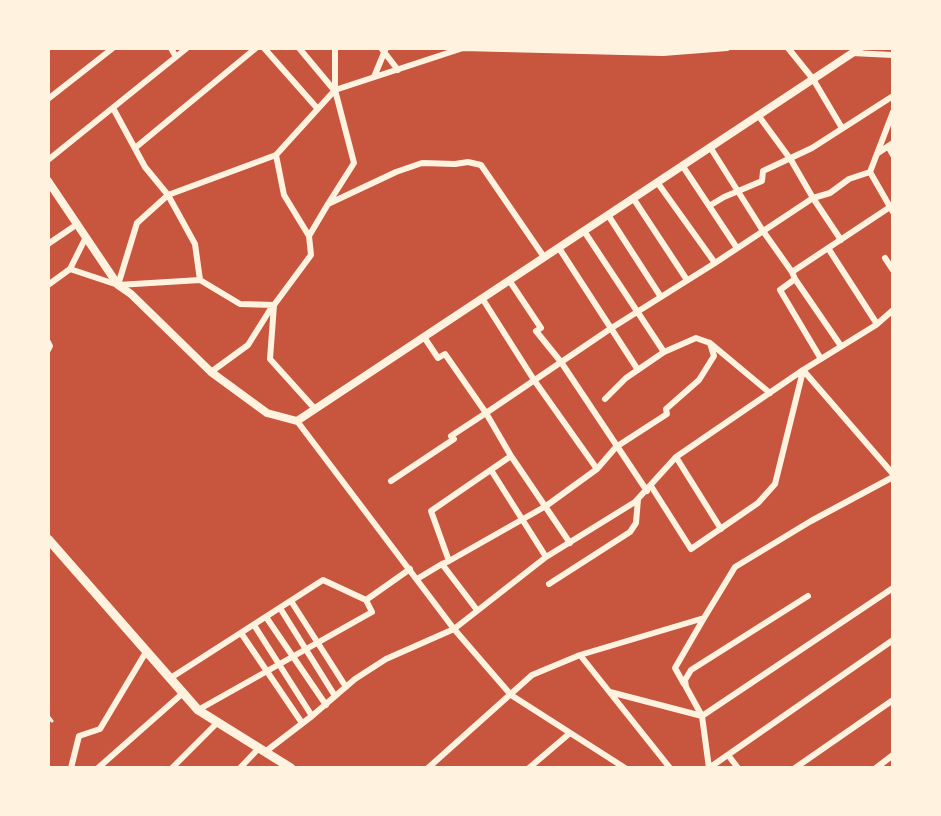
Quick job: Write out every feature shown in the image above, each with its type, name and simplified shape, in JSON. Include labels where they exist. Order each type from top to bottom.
[{"type":"main road","points":[[48,539],[198,710],[291,768]]},
{"type":"street","points":[[48,99],[113,48]]},
{"type":"street","points":[[171,48],[176,57]]},
{"type":"street","points":[[48,160],[187,48]]},
{"type":"street","points":[[135,148],[256,48]]},
{"type":"street","points":[[264,48],[317,108]]},
{"type":"street","points":[[299,48],[334,90]]},
{"type":"street","points":[[309,236],[354,163],[334,90],[335,48]]},
{"type":"street","points":[[118,285],[136,223],[168,195],[276,155],[334,90],[463,48],[661,51],[727,48]]},
{"type":"street","points":[[788,48],[813,79],[842,128]]},
{"type":"street","points":[[374,78],[384,50]]},
{"type":"street","points":[[384,50],[398,70]]},
{"type":"street","points":[[297,421],[856,50],[893,55]]},
{"type":"street","points":[[709,206],[762,181],[763,171],[790,160],[893,96]]},
{"type":"street","points":[[113,108],[145,167],[168,195],[195,244],[200,280]]},
{"type":"street","points":[[870,172],[893,112]]},
{"type":"street","points":[[758,115],[841,240]]},
{"type":"street","points":[[877,154],[891,145],[893,155]]},
{"type":"street","points":[[710,147],[763,231],[841,346]]},
{"type":"street","points":[[211,372],[248,345],[311,255],[309,236],[284,195],[276,155]]},
{"type":"street","points":[[328,204],[396,172],[422,163],[468,162],[481,165],[544,257]]},
{"type":"street","points":[[682,165],[737,248]]},
{"type":"street","points":[[392,481],[454,438],[451,436],[610,328],[715,263],[813,198],[830,193],[849,179],[870,172]]},
{"type":"street","points":[[821,359],[780,290],[828,248],[892,208],[870,172]]},
{"type":"street","points":[[48,180],[118,285]]},
{"type":"street","points":[[657,182],[715,263]]},
{"type":"street","points":[[633,198],[687,280]]},
{"type":"street","points":[[608,215],[661,297]]},
{"type":"street","points":[[48,244],[76,225]]},
{"type":"street","points":[[584,231],[664,352]]},
{"type":"street","points":[[48,285],[70,269],[86,239]]},
{"type":"street","points":[[558,248],[638,370]]},
{"type":"street","points":[[828,248],[877,324]]},
{"type":"street","points":[[885,258],[893,270]]},
{"type":"street","points":[[70,269],[118,285],[131,294],[211,372],[267,413],[297,421],[454,628],[511,695],[625,768]]},
{"type":"street","points":[[118,285],[200,280],[240,304],[274,305]]},
{"type":"street","points":[[509,280],[541,327],[536,330],[561,362],[616,447],[649,488],[690,549],[758,503],[775,484],[803,370]]},
{"type":"street","points":[[482,298],[534,380],[597,470]]},
{"type":"street","points":[[274,305],[270,359],[315,409]]},
{"type":"street","points":[[240,768],[312,716],[346,687],[387,659],[454,628],[546,557],[639,499],[676,457],[803,370],[877,324],[893,310]]},
{"type":"street","points":[[424,337],[438,357],[445,354],[570,543]]},
{"type":"street","points":[[605,399],[638,370],[664,352],[696,338],[710,343],[770,393]]},
{"type":"street","points":[[48,342],[50,346],[48,350]]},
{"type":"street","points":[[417,579],[546,506],[597,470],[616,447],[667,414],[666,409],[699,380],[714,356],[710,343]]},
{"type":"street","points":[[702,716],[675,668],[735,567],[893,476],[803,370]]},
{"type":"street","points":[[477,610],[446,563],[431,511],[511,456]]},
{"type":"street","points":[[676,457],[721,529]]},
{"type":"street","points":[[491,470],[546,557]]},
{"type":"street","points":[[549,584],[630,532],[636,523],[639,499]]},
{"type":"street","points":[[366,600],[410,569]]},
{"type":"street","points":[[169,679],[323,580],[366,600],[372,612],[198,710]]},
{"type":"street","points":[[610,692],[702,716],[893,588]]},
{"type":"street","points":[[808,596],[691,670],[685,680],[686,687],[702,716],[709,768],[893,640]]},
{"type":"street","points":[[291,601],[346,687]]},
{"type":"street","points":[[280,608],[335,696]]},
{"type":"street","points":[[266,617],[326,705]]},
{"type":"street","points":[[428,768],[532,675],[580,655],[704,618]]},
{"type":"street","points":[[254,625],[312,716]]},
{"type":"street","points":[[241,633],[302,723]]},
{"type":"street","points":[[71,768],[79,736],[100,729],[146,652]]},
{"type":"street","points":[[580,655],[670,768]]},
{"type":"street","points":[[98,768],[183,693]]},
{"type":"street","points":[[795,768],[893,700]]},
{"type":"street","points":[[172,768],[218,722]]},
{"type":"street","points":[[529,768],[570,733]]},
{"type":"street","points":[[728,755],[738,768]]},
{"type":"street","points":[[876,768],[893,755]]},
{"type":"lane","points":[[48,716],[52,721]]}]
